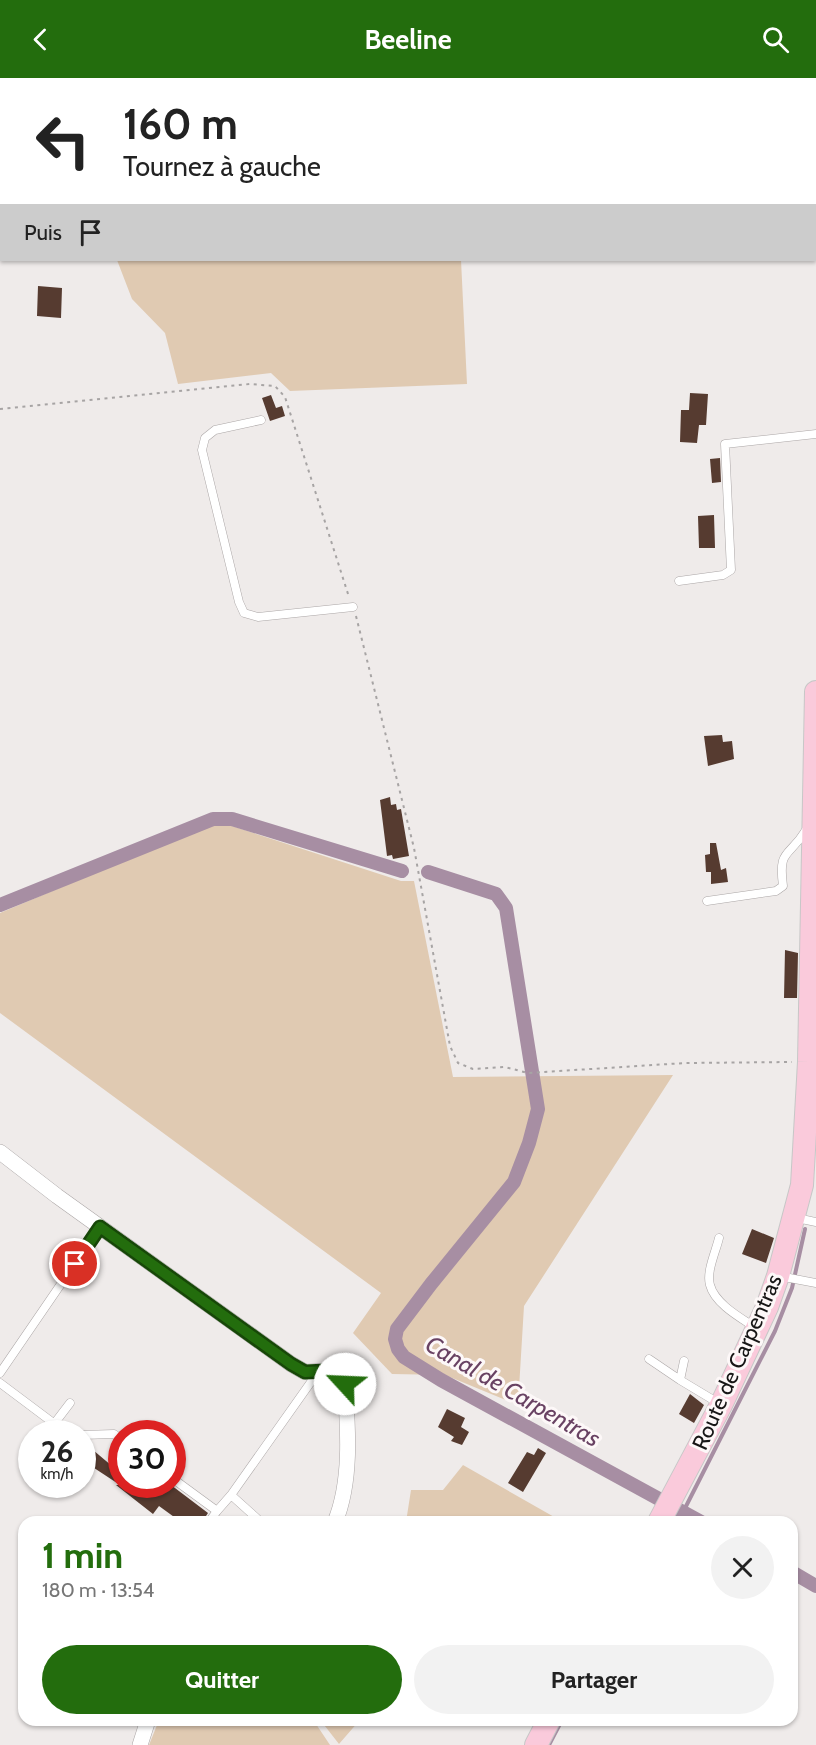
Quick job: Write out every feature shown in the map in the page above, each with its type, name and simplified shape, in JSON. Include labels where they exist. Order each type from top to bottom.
[{"type":"main road","name":"Route de Carpentras","points":[[662,1516],[721,1405],[805,1220],[802,1185],[811,1150],[809,1062],[816,692]]},
{"type":"main road","points":[[536,1745],[546,1726]]},
{"type":"street","points":[[0,1152],[291,1364],[305,1372],[328,1371],[345,1384],[347,1430],[345,1485],[337,1516]]},
{"type":"street","points":[[140,1745],[146,1726]]},
{"type":"lane","points":[[261,420],[215,430],[205,438],[202,450],[239,602],[244,613],[258,617],[352,607]]},
{"type":"lane","points":[[679,581],[723,575],[731,570],[725,444],[816,434]]},
{"type":"lane","points":[[707,901],[776,891],[783,886],[780,865],[786,853],[798,843],[813,819]]},
{"type":"lane","points":[[0,1373],[100,1227]]},
{"type":"lane","points":[[719,1238],[709,1284],[714,1294],[728,1307],[757,1328]]},
{"type":"lane","points":[[778,1276],[816,1283]]},
{"type":"lane","points":[[649,1359],[721,1405]]},
{"type":"lane","points":[[680,1380],[684,1361]]},
{"type":"lane","points":[[214,1516],[318,1372]]},
{"type":"lane","points":[[0,1383],[49,1420]]},
{"type":"lane","points":[[57,1420],[70,1402]]},
{"type":"lane","points":[[186,1488],[216,1511]]},
{"type":"lane","points":[[231,1495],[254,1516]]},
{"type":"path","points":[[0,409],[250,384],[275,386],[285,397],[352,607],[414,848],[450,1046],[458,1063],[473,1069],[505,1067],[528,1073],[685,1063],[809,1062]]},
{"type":"shaded area","points":[[117,261],[461,261],[467,384],[290,391],[271,373],[178,384],[165,333],[132,299]]},
{"type":"shaded area","points":[[211,824],[232,826],[401,881],[414,881],[453,1077],[673,1075],[524,1306],[518,1405],[445,1375],[392,1374],[353,1333],[381,1293],[0,1013],[0,913]]},
{"type":"shaded area","points":[[463,1465],[552,1516],[407,1516],[411,1490],[443,1490]]},
{"type":"shaded area","points":[[157,1726],[317,1726],[330,1745],[149,1745]]},
{"type":"shaded area","points":[[325,1726],[355,1726],[339,1744]]},
{"type":"building","points":[[38,286],[62,288],[61,318],[37,316]]},
{"type":"building","points":[[690,393],[708,394],[706,425],[699,425],[697,443],[680,442],[681,410],[689,410]]},
{"type":"building","points":[[271,395],[276,408],[282,406],[285,416],[270,421],[262,398]]},
{"type":"building","points":[[720,458],[721,482],[712,483],[710,459]]},
{"type":"building","points":[[714,515],[715,548],[699,548],[698,516]]},
{"type":"building","points":[[722,735],[723,742],[732,741],[734,759],[708,766],[704,736]]},
{"type":"building","points":[[390,797],[391,805],[396,804],[397,810],[401,809],[409,856],[393,859],[392,855],[387,856],[380,800]]},
{"type":"building","points":[[710,843],[716,843],[721,870],[726,868],[728,882],[711,884],[711,872],[706,872],[705,855],[710,854]]},
{"type":"building","points":[[785,950],[798,953],[797,998],[784,998]]},
{"type":"building","points":[[752,1229],[774,1238],[766,1263],[742,1254]]},
{"type":"building","points":[[690,1394],[704,1405],[694,1423],[679,1414]]},
{"type":"building","points":[[447,1409],[465,1418],[461,1427],[469,1432],[462,1445],[451,1441],[454,1437],[438,1427]]},
{"type":"building","points":[[538,1448],[546,1453],[523,1492],[508,1483],[527,1452],[534,1455]]},
{"type":"building","points":[[96,1453],[108,1463],[108,1477],[96,1469]]},
{"type":"building","points":[[186,1496],[208,1513],[206,1516],[173,1516],[159,1506],[153,1514],[133,1498]]},
{"type":"waterway","name":"Canal de Carpentras","points":[[0,905],[213,819],[232,819],[402,871]]},
{"type":"waterway","name":"Canal de Carpentras","points":[[428,872],[496,894],[506,908],[538,1109],[529,1143],[514,1182],[397,1329],[395,1339],[398,1349],[404,1357],[441,1380],[690,1516]]},
{"type":"waterway","points":[[681,1516],[775,1331],[792,1288],[805,1229]]},
{"type":"waterway","name":"Canal de Carpentras","points":[[798,1576],[816,1586]]},
{"type":"waterway","points":[[549,1745],[559,1726]]},
{"type":"route","points":[[75,1264],[100,1227],[291,1364],[305,1372],[328,1371],[339,1377],[345,1384]]}]
